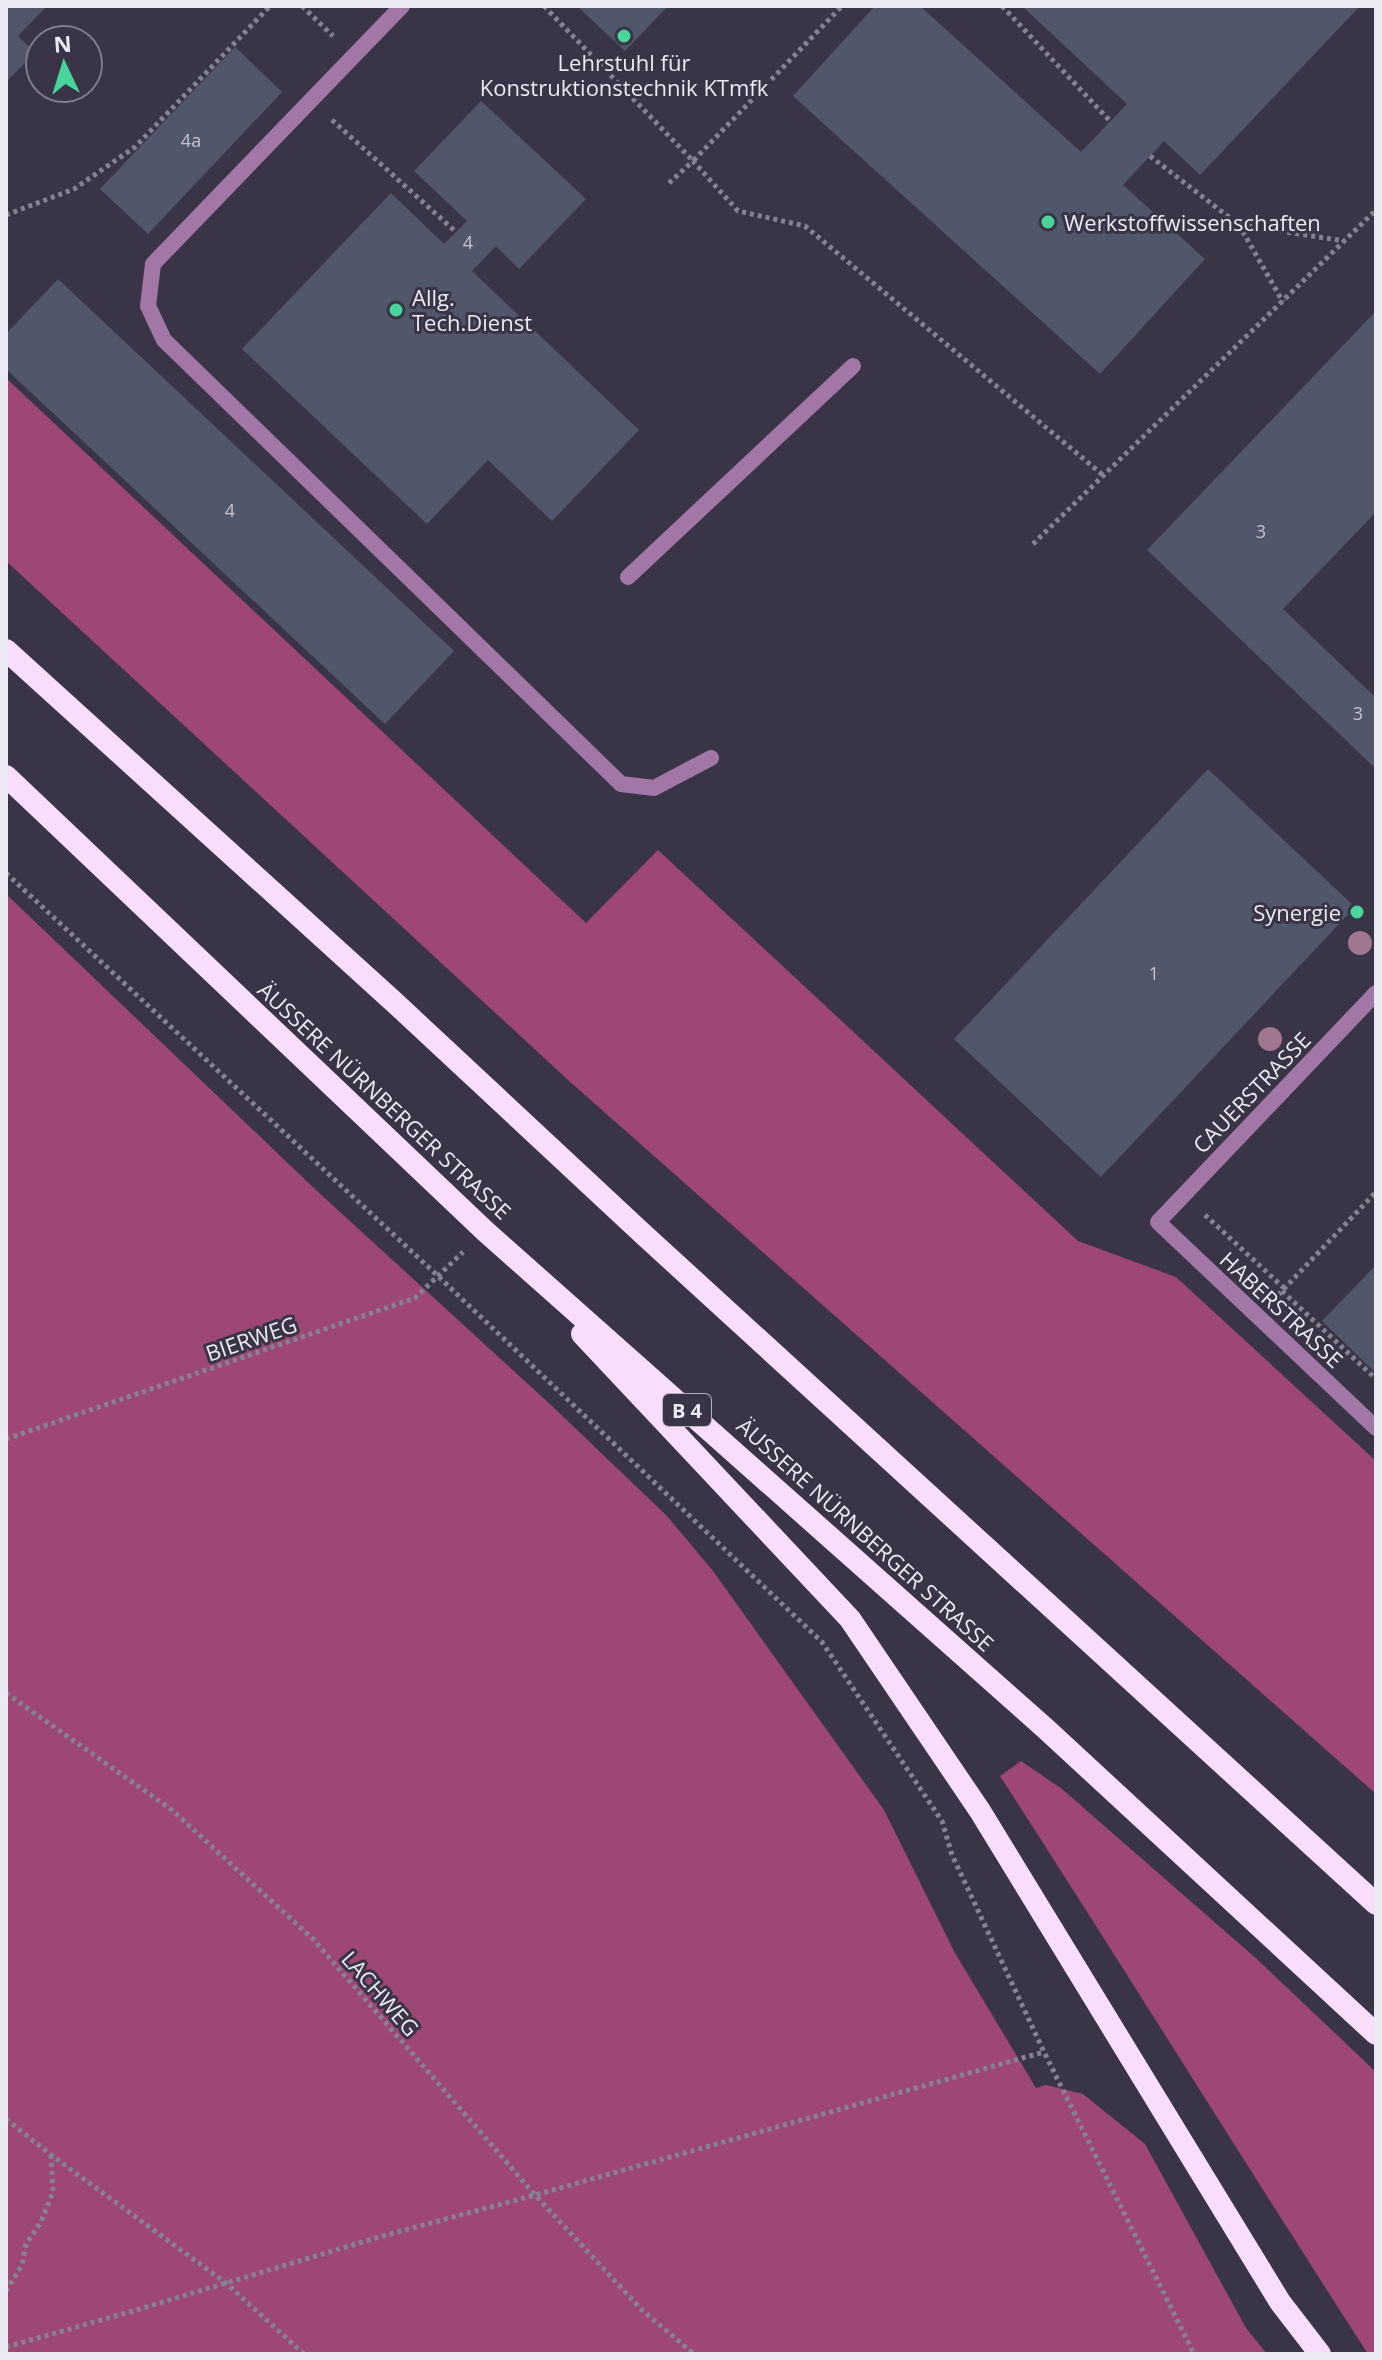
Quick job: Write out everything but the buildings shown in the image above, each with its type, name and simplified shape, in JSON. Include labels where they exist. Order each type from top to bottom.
[{"type":"highway","points":[[6,650],[406,1012],[643,1234],[1376,1904]]},
{"type":"highway","name":"ÄUSSERE NÜRNBERGER STRASSE","points":[[6,776],[485,1231],[1046,1729],[1376,2034]]},
{"type":"highway","points":[[485,1231],[850,1619],[980,1811],[1280,2302],[1320,2354]]},
{"type":"street","points":[[402,6],[153,264],[148,306],[164,340],[621,784],[654,788],[711,758]]},
{"type":"street","points":[[628,577],[853,366]]},
{"type":"street","name":"CAUERSTRASSE","points":[[1158,1222],[1376,993]]},
{"type":"street","name":"HABERSTRASSE","points":[[1158,1222],[1376,1428]]},
{"type":"path","points":[[6,215],[74,189],[135,147],[270,6]]},
{"type":"path","points":[[302,6],[354,56]]},
{"type":"path","points":[[544,6],[738,211],[805,226],[1104,476]]},
{"type":"path","points":[[669,183],[842,6]]},
{"type":"path","points":[[1002,6],[1110,121]]},
{"type":"path","points":[[311,101],[456,232]]},
{"type":"path","points":[[1150,156],[1239,225],[1283,302]]},
{"type":"path","points":[[1033,544],[1376,210]]},
{"type":"path","points":[[1239,225],[1346,241]]},
{"type":"path","points":[[6,873],[439,1277],[822,1642],[942,1821],[952,1855],[1044,2052],[1194,2354]]},
{"type":"path","points":[[1258,1316],[1376,1192]]},
{"type":"path","points":[[1183,1195],[1376,1379]]},
{"type":"path","name":"BIERWEG","points":[[6,1439],[415,1298],[485,1231]]},
{"type":"path","name":"LACHWEG","points":[[6,1693],[172,1810],[313,1939],[535,2195],[641,2309],[694,2354]]},
{"type":"path","points":[[6,2347],[379,2237],[1044,2052]]},
{"type":"path","points":[[6,2119],[226,2283],[304,2354]]},
{"type":"path","points":[[6,2291],[22,2265],[26,2244],[41,2222],[53,2192],[51,2155]]},
{"type":"shaded area","points":[[6,378],[586,923],[658,850],[1078,1241],[1176,1277],[1376,1461],[1376,1794],[568,1080],[6,561]]},
{"type":"shaded area","points":[[6,894],[316,1190],[667,1516],[713,1571],[884,1810],[955,1953],[1036,2088],[1046,2085],[1083,2094],[1145,2144],[1246,2328],[1267,2354],[6,2354]]},
{"type":"shaded area","points":[[1021,1761],[1062,1789],[1258,1960],[1376,2072],[1376,2354],[1368,2354],[1000,1776]]},
{"type":"place","name":"Lehrstuhl für Konstruktionstechnik KTmfk","points":[[624,36]]},
{"type":"place","name":"Werkstoffwissenschaften","points":[[1048,222]]},
{"type":"place","name":"Allg. Tech.Dienst","points":[[396,310]]},
{"type":"place","name":"Synergie","points":[[1357,912]]}]
